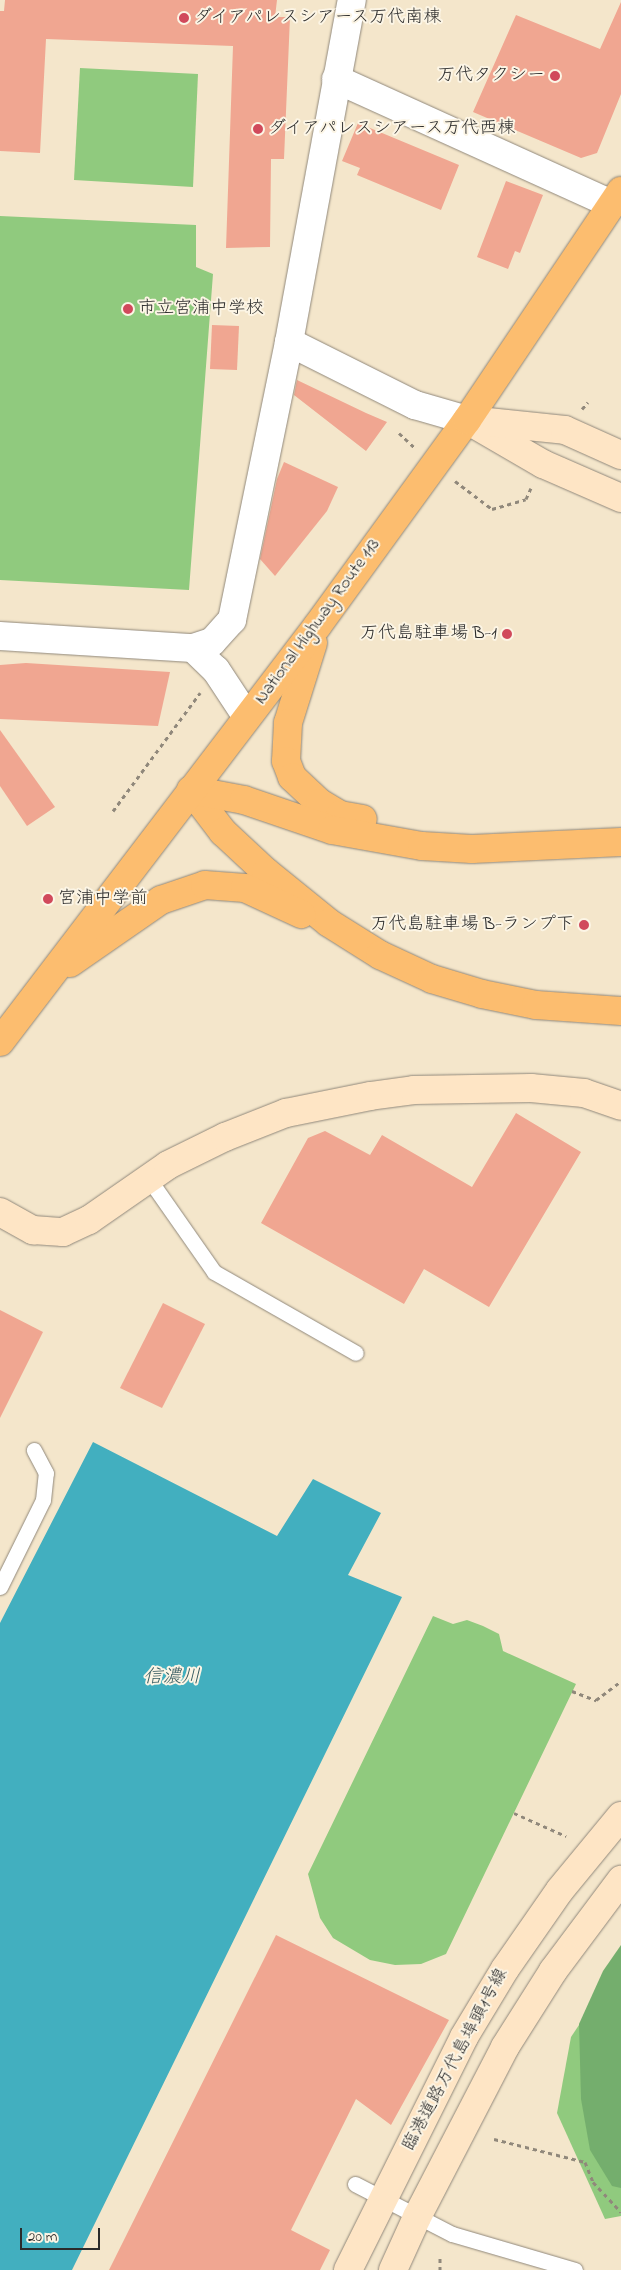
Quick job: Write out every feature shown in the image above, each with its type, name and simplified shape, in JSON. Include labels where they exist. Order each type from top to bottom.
[{"type":"highway","name":"National Highway Route 113","points":[[0,1042],[318,625],[466,420],[616,198]]},
{"type":"highway","points":[[318,625],[288,723],[286,761],[292,777],[304,791],[340,815],[387,823],[422,846]]},
{"type":"highway","points":[[191,790],[244,800],[332,830],[422,846],[472,849],[621,842]]},
{"type":"highway","points":[[191,790],[223,832],[266,872],[329,923],[380,955]]},
{"type":"highway","points":[[48,979],[161,900],[205,884],[245,888],[432,979],[482,994],[536,1005],[621,1011]]},
{"type":"street","points":[[0,636],[193,648],[212,642],[232,620],[289,342],[352,0]]},
{"type":"street","points":[[336,79],[616,198]]},
{"type":"street","points":[[289,342],[415,405],[466,420],[565,430],[621,454]]},
{"type":"street","points":[[466,420],[543,464],[621,498]]},
{"type":"street","points":[[193,648],[216,670],[247,717]]},
{"type":"street","points":[[0,1212],[33,1230],[63,1232],[89,1220],[149,1178],[199,1149],[271,1118],[317,1105],[414,1090],[531,1088],[584,1093],[621,1106]]},
{"type":"street","name":"臨港道路万代島埠頭1号線","points":[[348,2270],[464,2037],[505,1969],[560,1890],[621,1816]]},
{"type":"street","points":[[393,2270],[417,2217],[505,2047],[553,1971],[621,1880]]},
{"type":"lane","points":[[149,1178],[214,1272],[356,1353]]},
{"type":"lane","points":[[0,1587],[43,1500],[46,1473],[34,1450]]},
{"type":"lane","points":[[355,2184],[452,2234],[575,2270]]},
{"type":"path","points":[[113,811],[216,670]]},
{"type":"path","points":[[572,1691],[596,1700],[621,1681]]},
{"type":"path","points":[[514,1812],[566,1836]]},
{"type":"path","points":[[494,2139],[585,2162],[594,2182],[621,2212]]},
{"type":"path","points":[[440,2258],[440,2270]]},
{"type":"green space","points":[[80,68],[198,74],[193,187],[74,180]]},
{"type":"green space","points":[[0,216],[196,225],[196,267],[213,274],[189,590],[0,580]]},
{"type":"green space","points":[[433,1616],[453,1624],[467,1620],[483,1626],[499,1634],[503,1651],[576,1684],[446,1954],[421,1964],[395,1965],[370,1960],[333,1938],[320,1918],[308,1874]]},
{"type":"green space","points":[[621,1945],[621,2188],[612,2186],[590,2150],[581,2099],[579,2024],[603,1971]]},
{"type":"green space","points":[[621,1962],[621,2216],[605,2219],[557,2113],[571,2037]]},
{"type":"water","name":"信濃川","points":[[93,1442],[277,1536],[313,1479],[381,1513],[348,1575],[402,1597],[72,2270],[0,2270],[0,1623]]},
{"type":"building","points":[[5,0],[277,0],[275,17],[290,17],[284,159],[271,159],[270,247],[226,248],[233,46],[46,39],[40,153],[0,151],[0,11],[4,11]]},
{"type":"building","name":"万代タクシー","points":[[621,2],[621,94],[597,153],[581,158],[473,112],[516,15],[600,49]]},
{"type":"building","points":[[358,123],[459,165],[441,210],[357,175],[360,168],[342,161]]},
{"type":"building","points":[[506,181],[543,195],[520,253],[515,251],[508,269],[477,257]]},
{"type":"building","points":[[212,325],[239,326],[237,370],[210,369]]},
{"type":"building","points":[[297,380],[387,422],[366,451],[294,395]]},
{"type":"building","points":[[284,462],[338,487],[327,511],[275,576],[260,559],[277,479]]},
{"type":"building","points":[[26,663],[170,672],[158,726],[0,719],[0,665]]},
{"type":"building","points":[[0,730],[55,807],[27,826],[0,786]]},
{"type":"building","points":[[516,1113],[581,1152],[489,1307],[424,1269],[404,1304],[261,1223],[308,1138],[325,1131],[370,1155],[382,1135],[472,1187]]},
{"type":"building","points":[[163,1303],[205,1324],[162,1408],[120,1388]]},
{"type":"building","points":[[0,1310],[43,1332],[0,1418]]},
{"type":"building","points":[[276,1935],[449,2020],[391,2125],[356,2099],[291,2230],[330,2250],[320,2270],[109,2270]]},
{"type":"place","name":"ダイアパレスシアース万代南棟","points":[[184,18]]},
{"type":"place","name":"万代タクシー","points":[[555,76]]},
{"type":"place","name":"ダイアパレスシアース万代西棟","points":[[258,129]]},
{"type":"place","name":"市立宮浦中学校","points":[[128,309]]},
{"type":"place","name":"万代島駐車場 B-1","points":[[507,634]]},
{"type":"place","name":"宮浦中学前","points":[[48,899]]},
{"type":"place","name":"万代島駐車場 B-ランプ下","points":[[584,925]]}]
